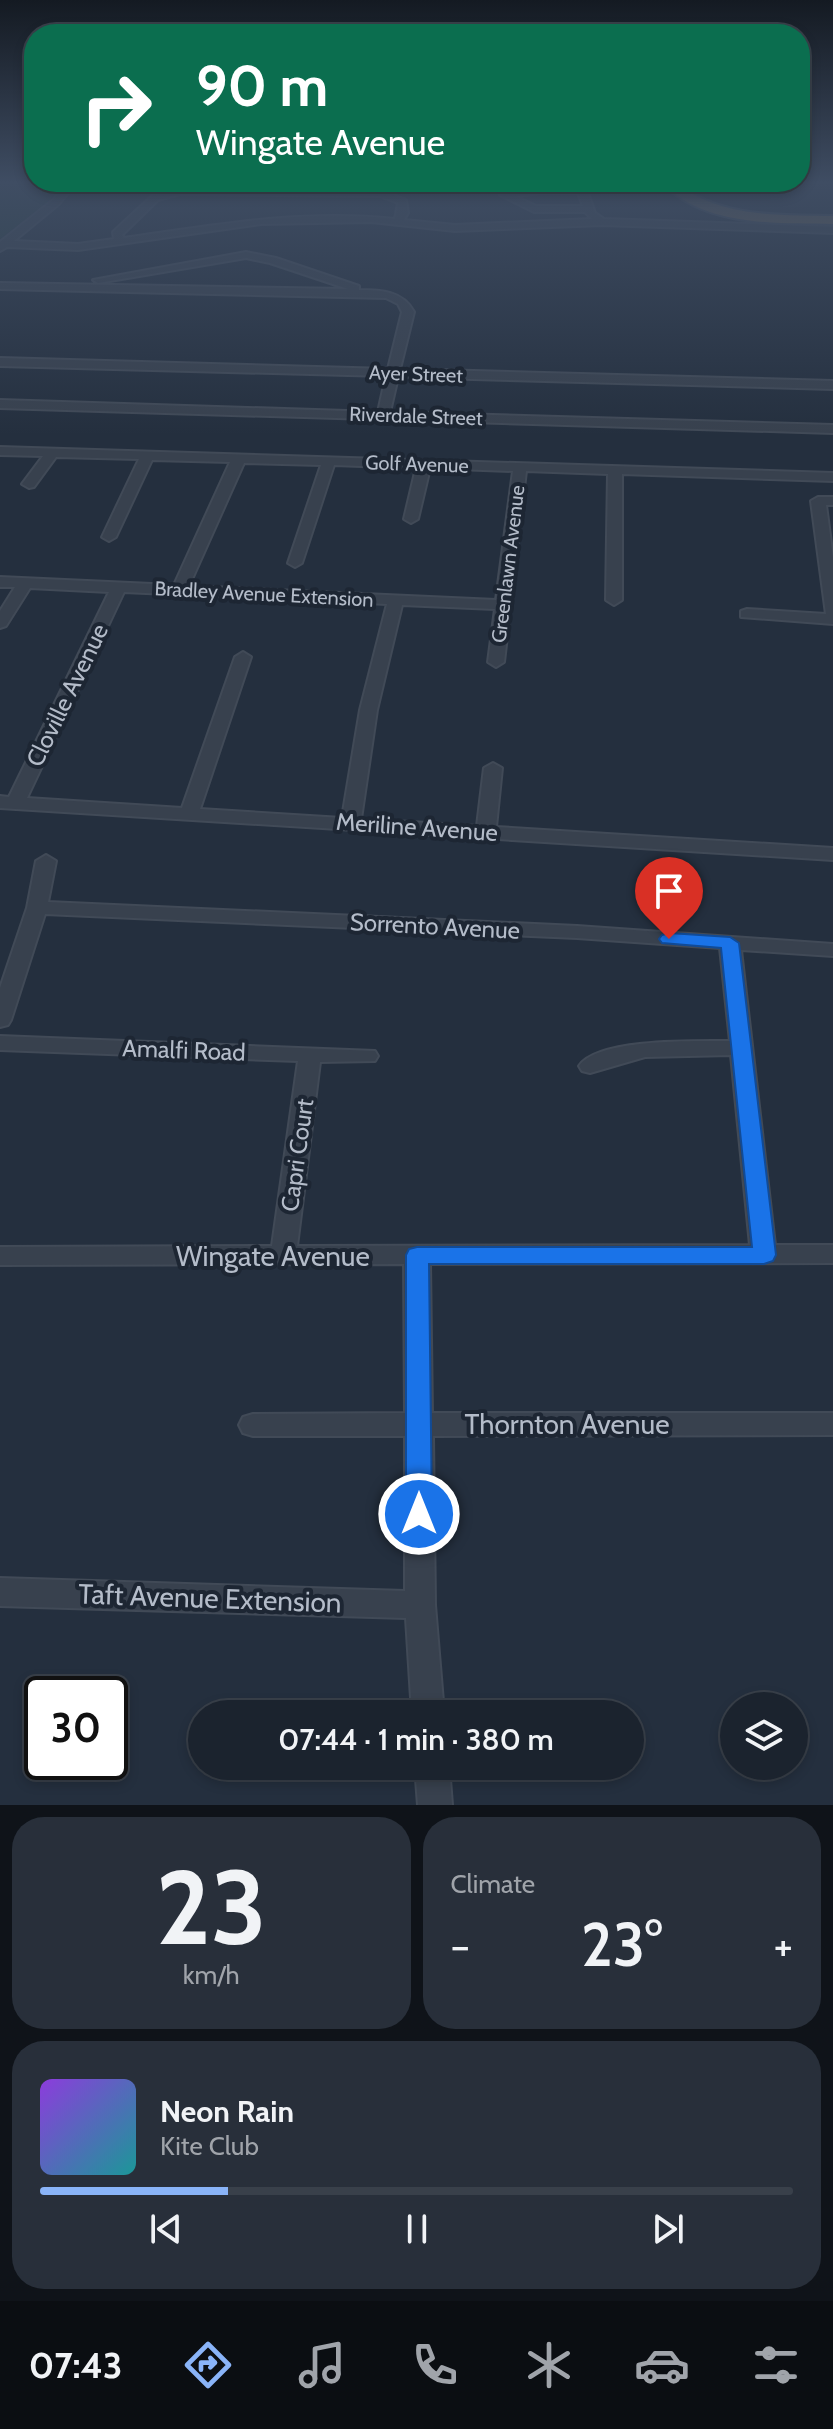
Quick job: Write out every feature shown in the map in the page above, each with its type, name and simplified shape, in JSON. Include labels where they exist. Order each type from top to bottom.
[{"type":"street","points":[[52,287],[178,266]]},
{"type":"street","points":[[291,266],[403,302],[408,312],[383,415]]},
{"type":"street","points":[[0,286],[370,293]]},
{"type":"street","name":"Ayer Street","points":[[0,362],[833,385]]},
{"type":"street","name":"Riverdale Street","points":[[0,404],[833,429]]},
{"type":"street","name":"Golf Avenue","points":[[0,451],[833,477]]},
{"type":"street","points":[[29,484],[53,452]]},
{"type":"street","points":[[109,537],[148,455]]},
{"type":"street","points":[[180,590],[239,458]]},
{"type":"street","points":[[295,563],[329,461]]},
{"type":"street","points":[[411,519],[424,464]]},
{"type":"street","name":"Greenlawn Avenue","points":[[496,662],[520,467]]},
{"type":"street","points":[[614,600],[615,470]]},
{"type":"street","points":[[747,614],[833,616],[825,501]]},
{"type":"street","name":"Bradley Avenue Extension","points":[[0,582],[502,605]]},
{"type":"street","points":[[0,623],[25,583]]},
{"type":"street","name":"Cloville Avenue","points":[[8,803],[118,588]]},
{"type":"street","points":[[351,822],[361,739],[373,681],[396,600]]},
{"type":"street","points":[[190,812],[243,657]]},
{"type":"street","points":[[486,831],[493,768]]},
{"type":"street","name":"Meriline Avenue","points":[[8,803],[833,854]]},
{"type":"street","points":[[0,1020],[37,908],[46,861]]},
{"type":"street","name":"Sorrento Avenue","points":[[37,908],[492,928],[833,950]]},
{"type":"street","points":[[730,943],[764,1255]]},
{"type":"street","name":"Amalfi Road","points":[[0,1043],[367,1056]]},
{"type":"street","points":[[590,1066],[612,1055],[640,1049],[742,1048]]},
{"type":"street","name":"Capri Court","points":[[283,1256],[310,1054]]},
{"type":"street","name":"Wingate Avenue","points":[[0,1256],[833,1254]]},
{"type":"street","points":[[417,1255],[420,1605],[427,1700]]},
{"type":"street","name":"Thornton Avenue","points":[[253,1425],[833,1424]]},
{"type":"street","name":"Taft Avenue Extension","points":[[0,1592],[420,1605]]},
{"type":"street","points":[[433,1780],[435,1805]]},
{"type":"route","points":[[419,1514],[417,1255],[764,1255],[730,943],[669,939]]}]
